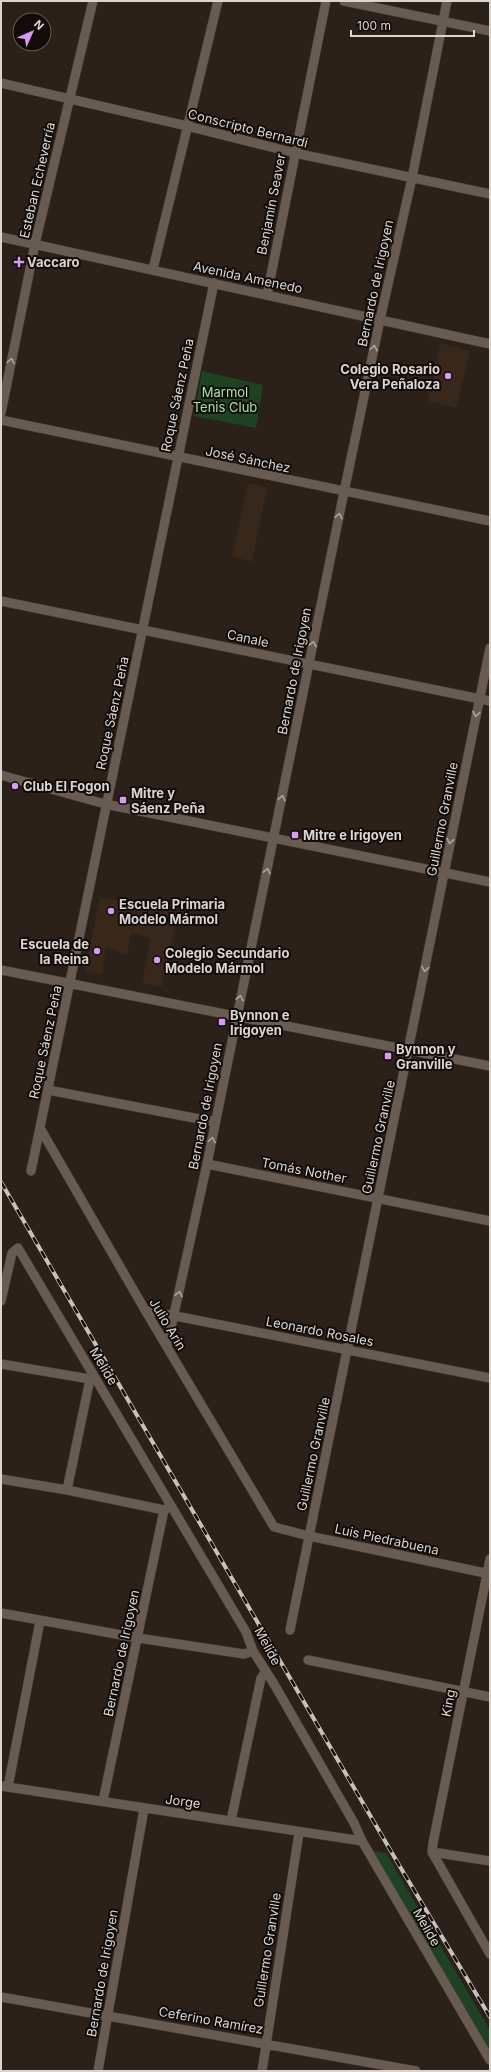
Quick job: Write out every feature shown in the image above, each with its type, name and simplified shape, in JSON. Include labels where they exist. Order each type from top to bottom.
[{"type":"street","name":"Esteban Echeverría","points":[[1,413],[35,244],[93,1]]},
{"type":"street","points":[[153,269],[218,1]]},
{"type":"street","name":"Benjamín Seaver","points":[[267,295],[326,1]]},
{"type":"street","points":[[344,1],[490,31]]},
{"type":"street","name":"Bernardo de Irigoyen","points":[[167,1346],[207,1164],[344,492],[380,320],[412,178],[447,1]]},
{"type":"street","name":"Conscripto Bernardi","points":[[1,83],[70,98],[295,153],[490,194]]},
{"type":"street","name":"Avenida Amenedo","points":[[1,237],[153,269],[490,344]]},
{"type":"street","name":"Roque Sáenz Peña","points":[[31,1171],[70,984],[105,804],[144,629],[177,458],[214,283]]},
{"type":"street","name":"José Sánchez","points":[[1,420],[177,458],[490,521]]},
{"type":"street","name":"Canale","points":[[1,601],[144,629],[490,701]]},
{"type":"street","name":"Guillermo Granville","points":[[290,1630],[490,648]]},
{"type":"street","points":[[1,774],[105,804],[274,837],[490,882]]},
{"type":"street","points":[[1,970],[490,1066]]},
{"type":"street","points":[[48,1090],[215,1122]]},
{"type":"street","name":"Julio Arin","points":[[40,1128],[270,1523],[278,1529]]},
{"type":"street","name":"Tomás Nother","points":[[207,1164],[490,1221]]},
{"type":"street","name":"Melide","points":[[3,1286],[12,1253],[18,1248],[168,1508],[246,1632],[253,1651],[354,1822],[362,1841],[490,2060]]},
{"type":"street","points":[[1,1301],[3,1286]]},
{"type":"street","name":"Leonardo Rosales","points":[[145,1310],[490,1378]]},
{"type":"street","points":[[1,1364],[93,1378],[67,1490]]},
{"type":"street","points":[[1,1479],[168,1508]]},
{"type":"street","name":"Bernardo de Irigoyen","points":[[103,1801],[168,1508]]},
{"type":"street","name":"Luis Piedrabuena","points":[[278,1529],[489,1574]]},
{"type":"street","name":"King","points":[[432,1852],[432,1843],[489,1574],[490,1559]]},
{"type":"street","points":[[1,1613],[138,1638],[244,1654],[253,1651]]},
{"type":"street","points":[[4,1786],[40,1621]]},
{"type":"street","points":[[308,1660],[490,1697]]},
{"type":"street","points":[[231,1821],[261,1678],[266,1671]]},
{"type":"street","name":"Jorge","points":[[4,1786],[299,1833],[362,1841]]},
{"type":"street","name":"Bernardo de Irigoyen","points":[[98,2071],[144,1809]]},
{"type":"street","name":"Guillermo Granville","points":[[262,2071],[299,1833]]},
{"type":"street","points":[[432,1852],[490,1861]]},
{"type":"street","points":[[432,1852],[490,1954]]},
{"type":"street","name":"Ceferino Ramírez","points":[[1,1997],[266,2043],[416,2071]]},
{"type":"shaded area","name":"Colegio Rosario Vera Peñaloza","points":[[440,343],[470,351],[456,408],[428,401]]},
{"type":"shaded area","points":[[248,483],[267,488],[252,562],[232,556]]},
{"type":"shaded area","points":[[100,897],[179,912],[161,987],[142,983],[151,938],[131,933],[127,954],[106,948],[102,975],[85,971]]},
{"type":"green space","name":"Marmol Tenis Club","points":[[202,371],[263,385],[256,428],[194,416]]},
{"type":"green space","points":[[373,1851],[386,1853],[490,2030],[490,2051]]},
{"type":"railway","points":[[1,1182],[399,1865],[490,2017]]},
{"type":"place","name":"Vaccaro","points":[[19,262]]},
{"type":"place","name":"Colegio Rosario Vera Peñaloza","points":[[448,376]]},
{"type":"place","name":"Club El Fogon","points":[[15,786]]},
{"type":"place","name":"Mitre y Sáenz Peña","points":[[123,800]]},
{"type":"place","name":"Mitre e Irigoyen","points":[[295,835]]},
{"type":"place","name":"Escuela Primaria Modelo Mármol","points":[[111,911]]},
{"type":"place","name":"Escuela de la Reina","points":[[97,951]]},
{"type":"place","name":"Colegio Secundario Modelo Mármol","points":[[157,960]]},
{"type":"place","name":"Bynnon e Irigoyen","points":[[222,1022]]},
{"type":"place","name":"Bynnon y Granville","points":[[388,1056]]}]
